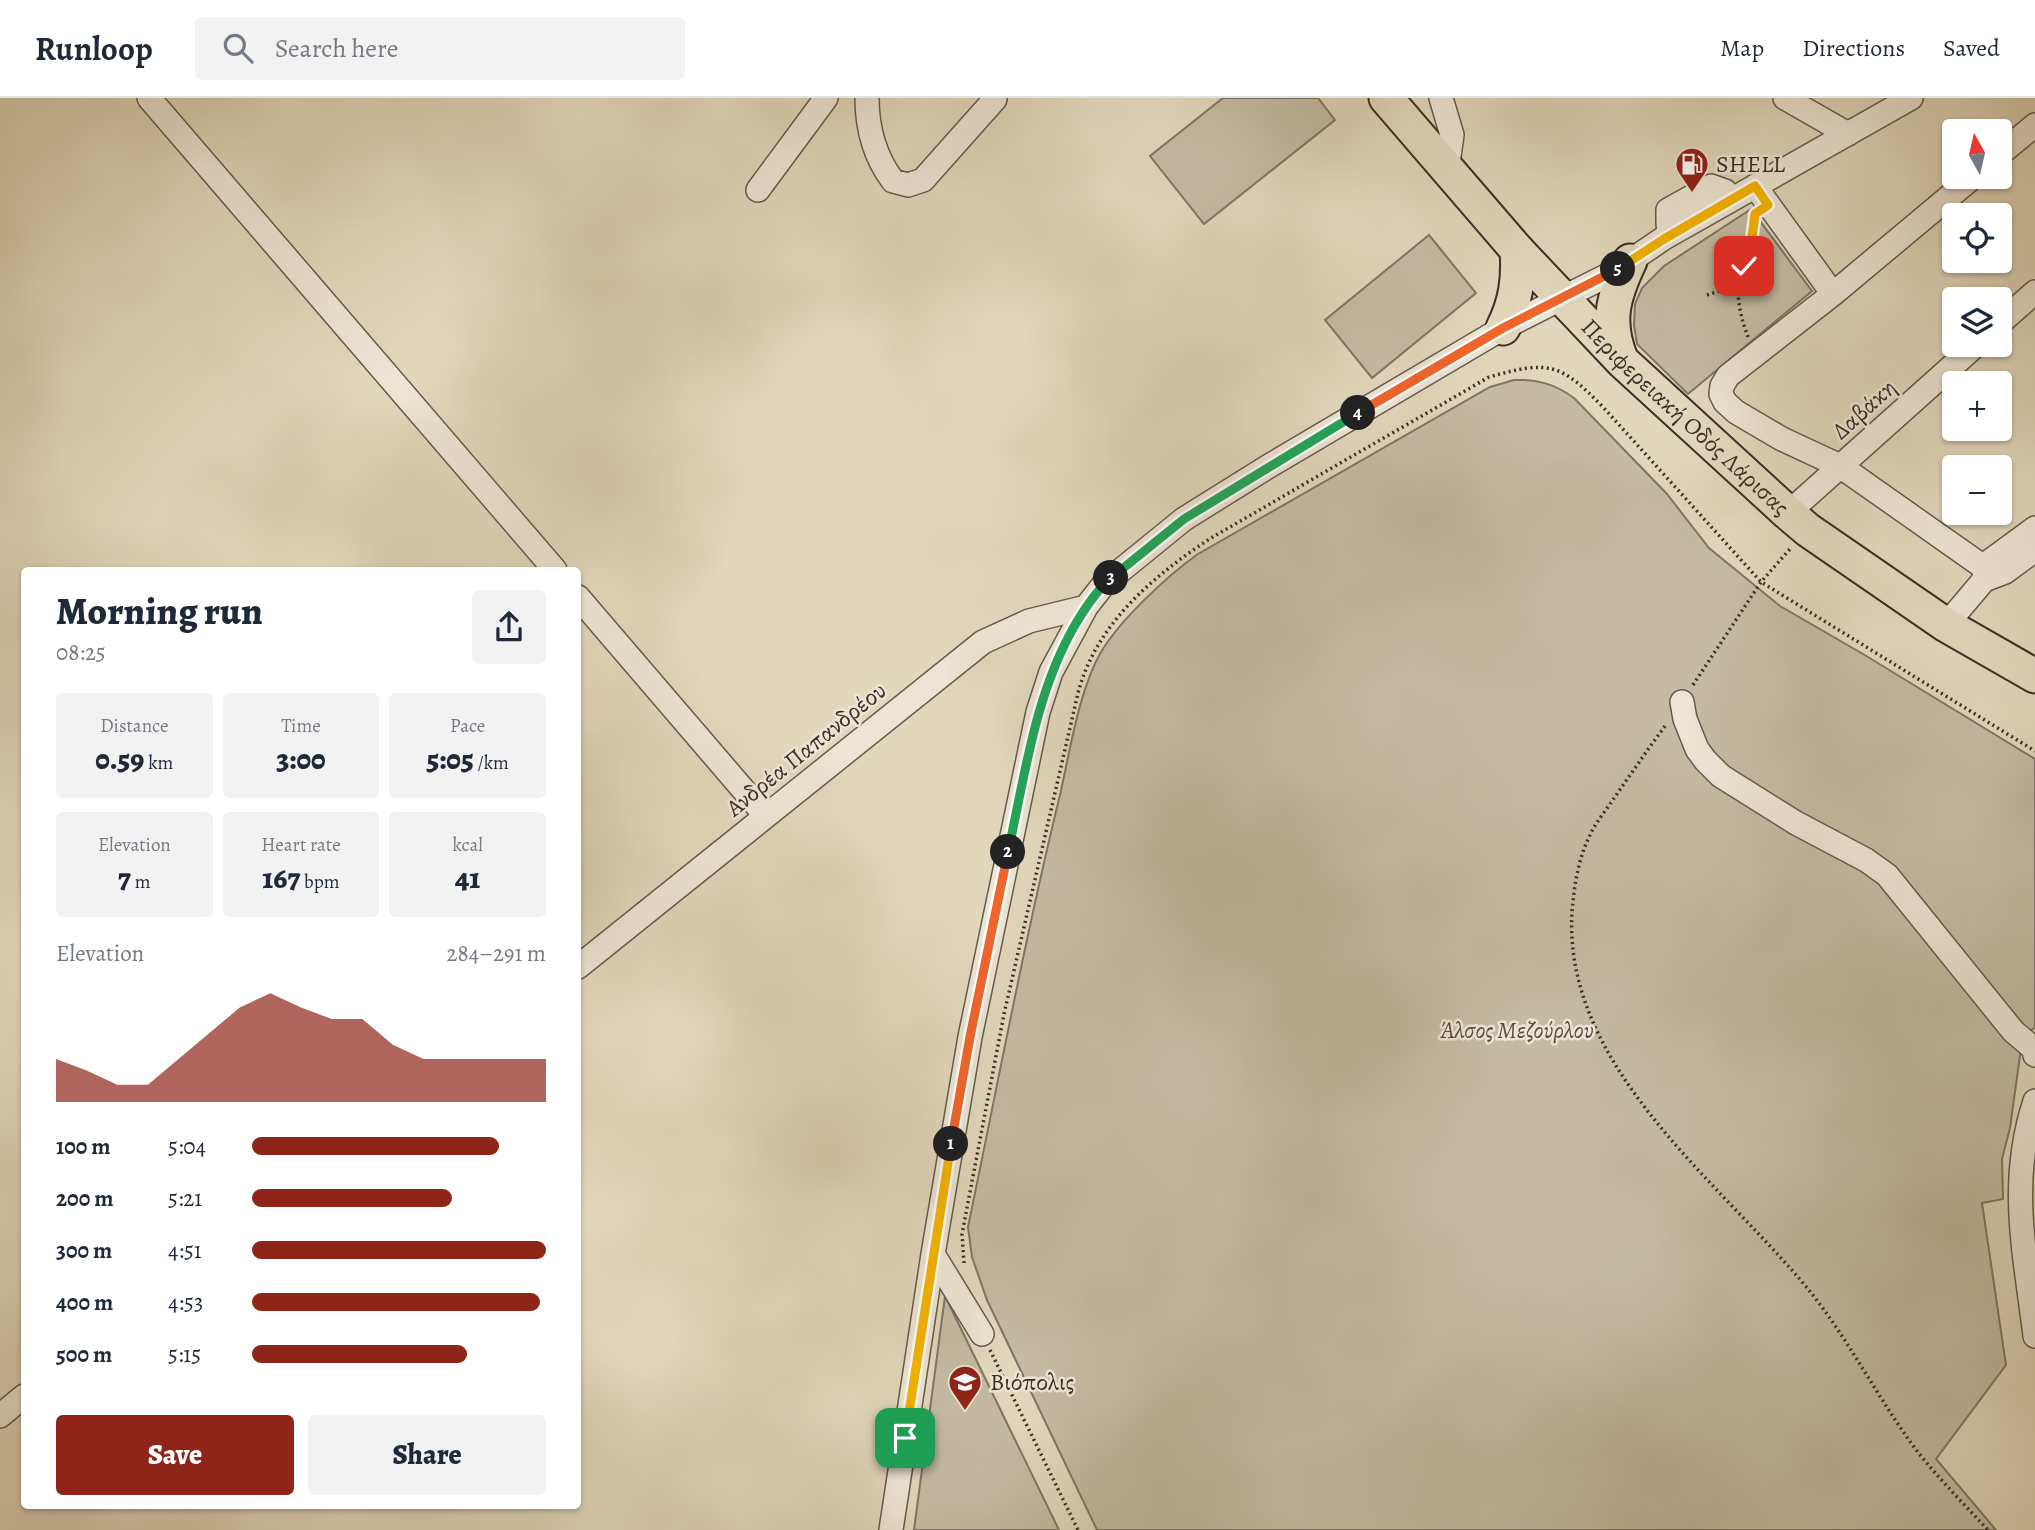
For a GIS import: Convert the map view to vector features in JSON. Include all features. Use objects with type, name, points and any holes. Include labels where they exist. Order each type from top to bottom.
[{"type":"highway","name":"Περιφερειακή Οδός Λάρισας","points":[[1386,98],[1517,250],[1622,361],[1788,513],[1808,530],[1946,625],[2035,676]]},
{"type":"highway","points":[[1503,328],[1516,293],[1517,250]]},
{"type":"highway","points":[[1622,361],[1613,339],[1612,313],[1618,287],[1630,261]]},
{"type":"street","points":[[149,98],[552,567]]},
{"type":"street","points":[[758,190],[826,98]]},
{"type":"street","points":[[867,98],[872,139],[882,167],[893,181],[908,185],[923,180],[995,99]]},
{"type":"street","points":[[1441,98],[1452,135],[1447,170]]},
{"type":"street","points":[[1785,98],[1848,134]]},
{"type":"street","points":[[891,1530],[933,1254],[970,1037],[1038,712],[1051,672],[1086,607],[1104,584],[1184,519],[1269,466],[1503,328],[1630,261],[1755,186],[1911,98]]},
{"type":"street","points":[[2012,144],[2035,125]]},
{"type":"street","points":[[1668,224],[1668,210],[1711,186],[1725,191]]},
{"type":"street","points":[[1755,186],[1833,294]]},
{"type":"street","points":[[1959,189],[1833,294],[1728,376],[1721,394],[1736,412],[1782,439],[1840,466],[1984,574],[2004,572],[2035,550]]},
{"type":"street","points":[[2012,312],[2035,292]]},
{"type":"street","name":"Δαβάκη","points":[[1788,513],[1963,357]]},
{"type":"street","points":[[1946,625],[1984,574],[1990,561],[2035,528]]},
{"type":"street","points":[[581,600],[765,815]]},
{"type":"street","name":"Ανδρέα Παπανδρέου","points":[[581,965],[983,642],[1029,621],[1086,607]]},
{"type":"street","points":[[1682,702],[1691,737],[1705,760],[1721,776],[1762,803],[1866,859],[1887,875],[2012,1031],[2035,1051]]},
{"type":"street","points":[[2035,1101],[2025,1136],[2019,1181],[2035,1336]]},
{"type":"street","points":[[933,1254],[982,1334]]},
{"type":"street","points":[[0,1416],[21,1398]]},
{"type":"path","points":[[1759,353],[1750,342],[1744,327],[1738,285],[1750,253],[1755,214],[1768,205]]},
{"type":"path","points":[[1750,253],[1773,265]]},
{"type":"path","points":[[1707,295],[1738,285]]},
{"type":"path","points":[[964,1267],[962,1234],[1004,1014],[1078,693],[1084,669],[1093,650],[1136,597],[1174,562],[1489,377],[1525,366],[1566,373],[1602,407],[1761,582],[2035,751]]},
{"type":"path","points":[[1590,834],[1576,877],[1572,946],[1583,998],[1605,1048],[1656,1122],[1800,1278],[1842,1335],[1915,1447],[1988,1530]]},
{"type":"path","points":[[982,1334],[1079,1530]]},
{"type":"green space","points":[[1223,98],[1318,98],[1335,120],[1204,224],[1150,156]]},
{"type":"green space","points":[[1751,209],[1812,291],[1688,394],[1637,344],[1635,304],[1642,288],[1664,266]]},
{"type":"green space","points":[[1429,235],[1476,293],[1372,378],[1325,320]]},
{"type":"green space","name":"Άλσος Μεζούρλου","points":[[1514,380],[1546,383],[1574,398],[1667,494],[1709,548],[1780,606],[2035,759],[2035,1028],[2023,1034],[2010,1128],[2002,1159],[2003,1199],[1982,1203],[2006,1365],[1936,1459],[1996,1530],[1097,1530],[987,1300],[972,1257],[968,1227],[1023,957],[1076,721],[1093,667],[1101,652],[1145,599],[1198,554],[1490,387]]},
{"type":"green space","name":"Βιόπολις","points":[[945,1296],[1059,1530],[914,1530]]},
{"type":"place","name":"SHELL","points":[[1692,194]]},
{"type":"place","name":"Βιόπολις","points":[[965,1412]]},
{"type":"route","points":[[905,1438],[970,1037],[1038,712],[1051,672],[1086,607],[1104,584],[1184,519],[1503,328],[1614,272],[1664,239],[1755,186],[1768,205],[1755,214],[1750,253],[1744,266]]}]
